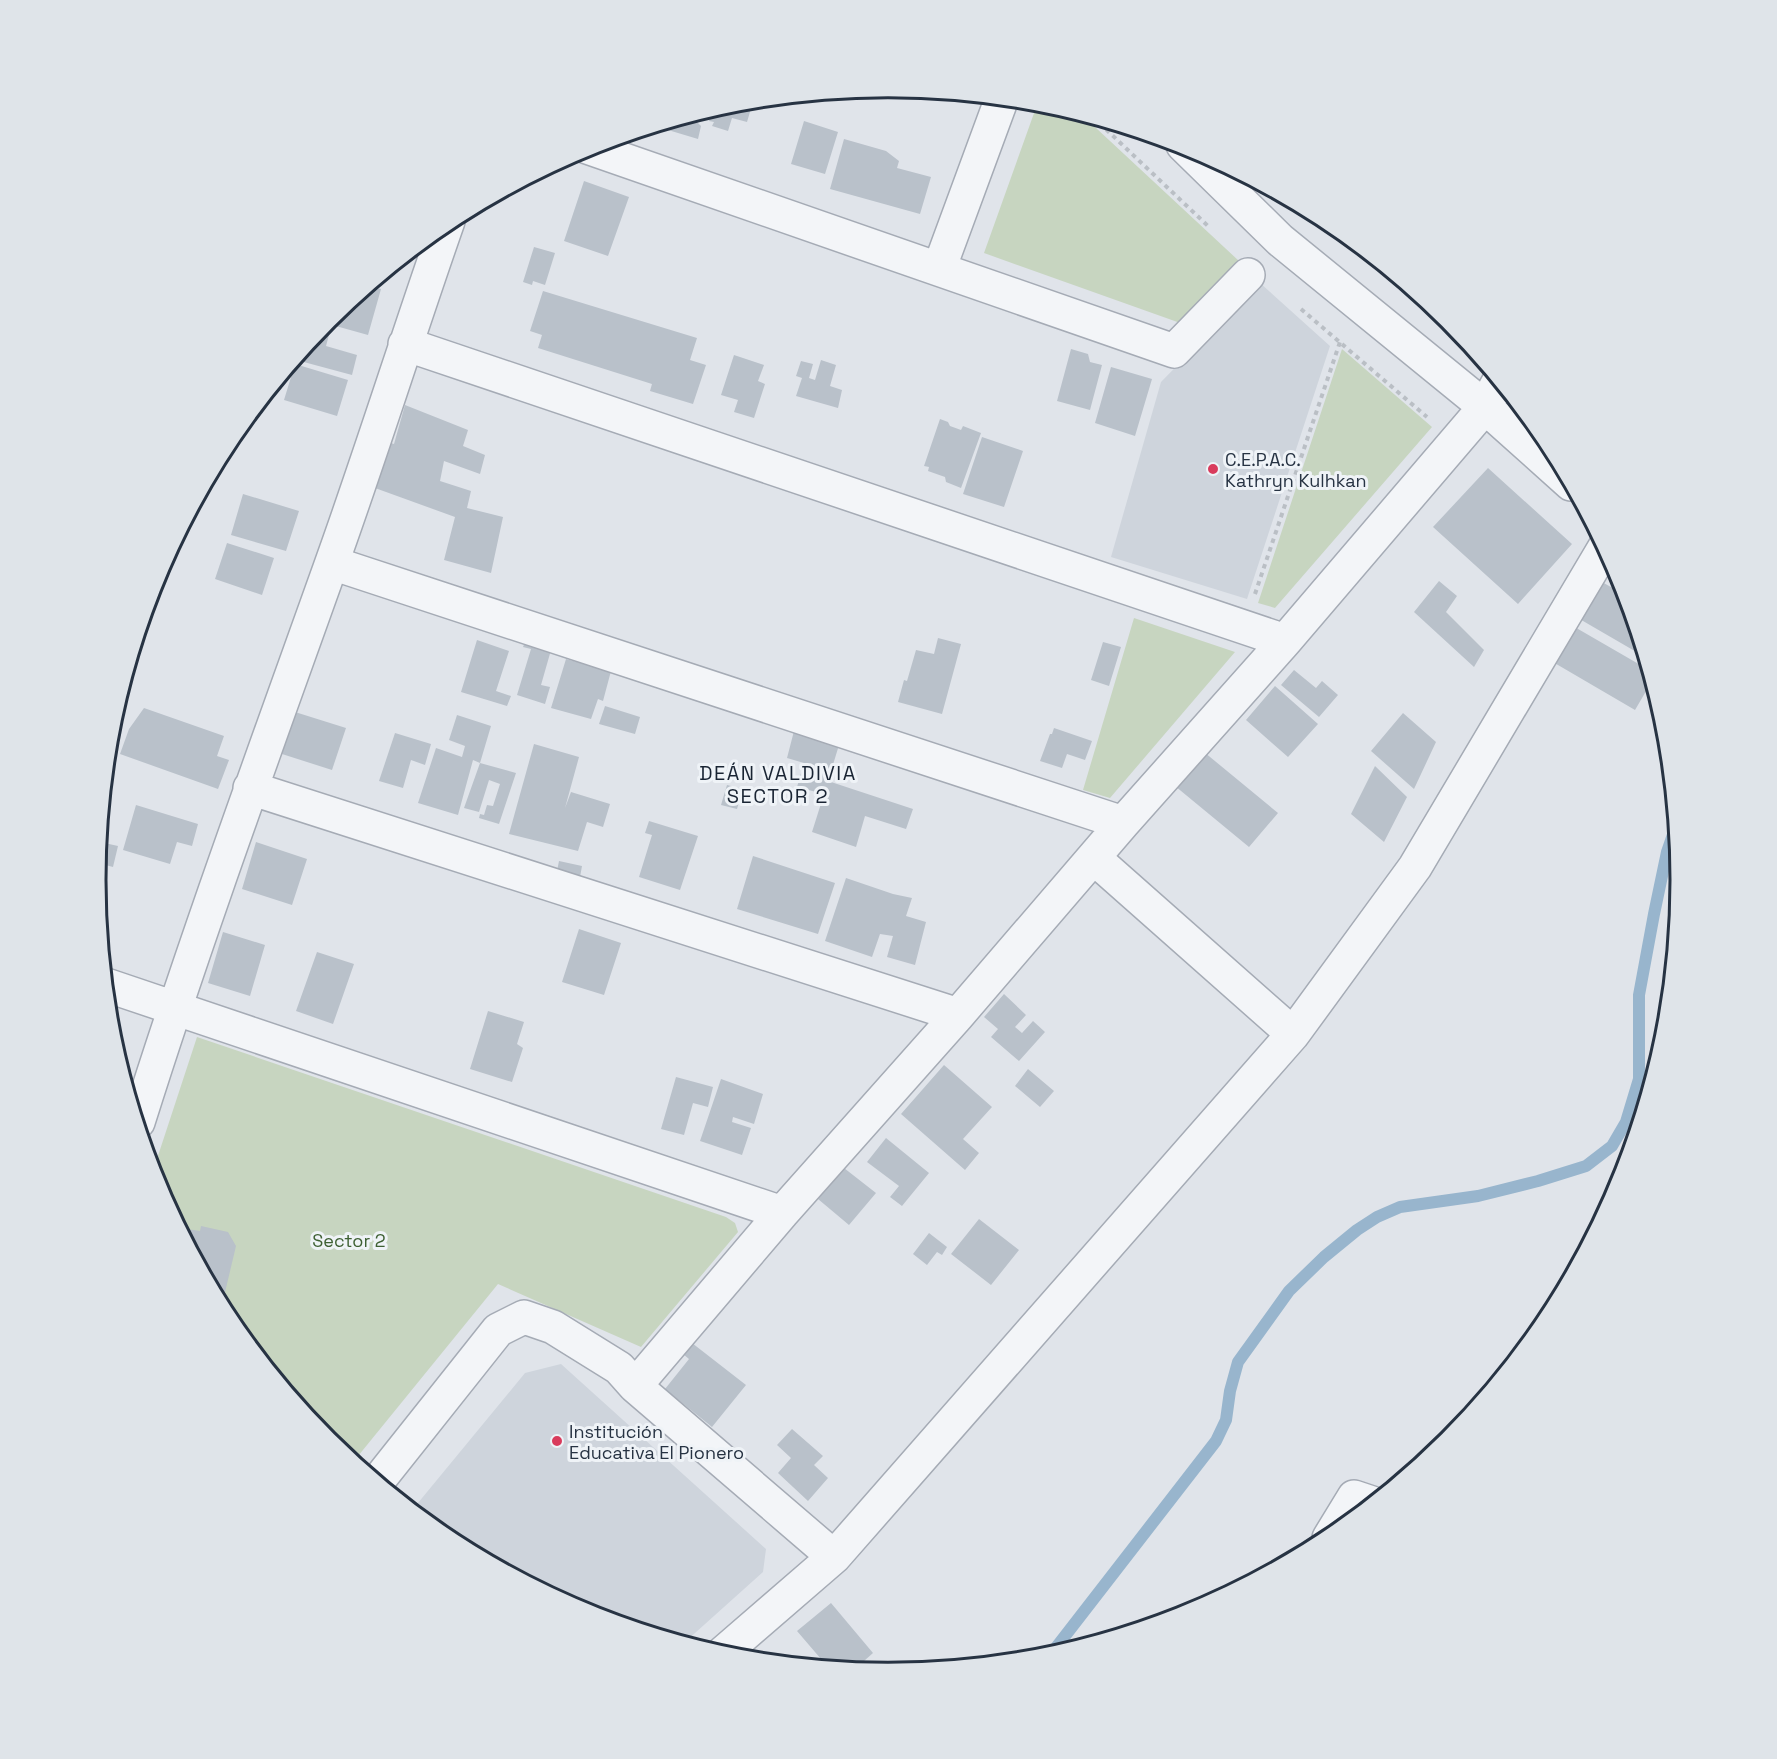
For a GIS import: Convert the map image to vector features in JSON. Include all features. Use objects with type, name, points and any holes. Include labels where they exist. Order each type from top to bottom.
[{"type":"street","points":[[939,268],[999,105]]},
{"type":"street","points":[[602,152],[1174,351],[1248,275]]},
{"type":"street","points":[[1200,163],[1280,240],[1492,394],[1544,453]]},
{"type":"street","points":[[142,1110],[250,788],[332,563],[442,238]]},
{"type":"street","points":[[405,344],[1285,641]]},
{"type":"street","points":[[635,1386],[782,1213],[1285,641],[1492,394]]},
{"type":"street","points":[[732,1645],[834,1557],[1293,1034],[1415,867],[1600,556]]},
{"type":"street","points":[[332,563],[1123,823]]},
{"type":"street","points":[[250,788],[958,1015]]},
{"type":"street","points":[[1094,858],[1293,1034]]},
{"type":"street","points":[[114,988],[782,1213]]},
{"type":"street","points":[[383,1475],[498,1330],[524,1317],[553,1327],[619,1368],[635,1386],[834,1557]]},
{"type":"street","points":[[1342,1516],[1354,1497],[1364,1500]]},
{"type":"path","points":[[1104,128],[1212,229]]},
{"type":"path","points":[[1297,305],[1429,419]]},
{"type":"path","points":[[1254,596],[1340,342]]},
{"type":"shaded area","name":"C.E.P.A.C. Kathryn Kulhkan","points":[[1259,282],[1330,346],[1247,599],[1111,557],[1161,382]]},
{"type":"shaded area","name":"Institución Educativa El Pionero","points":[[561,1364],[766,1549],[763,1572],[691,1636],[637,1620],[543,1581],[497,1557],[417,1504],[525,1373]]},
{"type":"green space","points":[[1034,112],[1092,124],[1239,261],[1183,324],[984,253]]},
{"type":"green space","points":[[1342,349],[1432,427],[1275,608],[1258,603]]},
{"type":"green space","points":[[1134,618],[1235,652],[1110,798],[1083,790]]},
{"type":"green space","name":"Sector 2","points":[[197,1037],[726,1217],[735,1223],[738,1232],[641,1347],[498,1284],[360,1454],[301,1395],[268,1356],[238,1314],[187,1225],[158,1157]]},
{"type":"building","points":[[750,110],[747,122],[732,118],[728,131],[712,126],[714,122],[709,121],[710,119]]},
{"type":"building","points":[[804,121],[838,132],[825,174],[791,164]]},
{"type":"building","points":[[697,122],[701,126],[698,139],[667,130]]},
{"type":"building","points":[[844,139],[886,151],[899,161],[897,168],[931,177],[920,214],[830,189]]},
{"type":"building","points":[[584,181],[629,197],[608,256],[564,241]]},
{"type":"building","points":[[534,247],[555,253],[545,285],[533,281],[532,285],[523,282]]},
{"type":"building","points":[[378,288],[381,289],[368,335],[337,326]]},
{"type":"building","points":[[543,291],[697,338],[690,360],[706,365],[693,404],[650,391],[652,384],[538,348],[542,335],[530,331]]},
{"type":"building","points":[[329,334],[326,346],[357,355],[352,375],[303,362]]},
{"type":"building","points":[[1071,349],[1088,354],[1090,362],[1102,365],[1090,410],[1057,401]]},
{"type":"building","points":[[734,355],[764,365],[758,381],[765,384],[754,418],[734,412],[738,400],[721,395]]},
{"type":"building","points":[[821,360],[836,365],[830,386],[842,390],[838,408],[796,396],[802,378],[796,376],[801,361],[813,364],[809,378],[815,380]]},
{"type":"building","points":[[300,365],[348,380],[337,416],[284,400],[292,375]]},
{"type":"building","points":[[1111,367],[1152,379],[1135,436],[1095,423]]},
{"type":"building","points":[[1509,403],[1522,421],[1504,411]]},
{"type":"building","points":[[405,405],[468,430],[463,446],[485,455],[480,474],[444,461],[440,481],[471,491],[467,508],[503,517],[491,573],[444,560],[455,517],[375,488],[388,442],[394,444]]},
{"type":"building","points":[[940,419],[961,430],[963,426],[981,433],[961,488],[946,482],[945,477],[928,471],[929,467],[924,466]]},
{"type":"building","points":[[982,437],[1023,451],[1004,507],[963,494]]},
{"type":"building","points":[[1488,468],[1572,544],[1518,604],[1433,527]]},
{"type":"building","points":[[243,494],[299,511],[286,551],[231,535]]},
{"type":"building","points":[[227,543],[274,558],[262,595],[215,579]]},
{"type":"building","points":[[1593,577],[1614,589],[1636,652],[1571,614]]},
{"type":"building","points":[[1439,581],[1457,596],[1446,612],[1484,650],[1474,667],[1414,612]]},
{"type":"building","points":[[1566,622],[1640,665],[1647,690],[1635,710],[1546,658]]},
{"type":"building","points":[[938,638],[961,644],[942,714],[898,702],[916,650],[934,654]]},
{"type":"building","points":[[477,640],[509,651],[496,691],[511,696],[507,706],[461,692]]},
{"type":"building","points":[[525,642],[551,650],[541,685],[550,687],[545,704],[517,695],[531,649],[523,647]]},
{"type":"building","points":[[1103,642],[1121,647],[1109,686],[1091,680]]},
{"type":"building","points":[[566,659],[611,671],[603,701],[598,699],[591,719],[551,708]]},
{"type":"building","points":[[1294,670],[1316,688],[1322,681],[1338,695],[1319,717],[1281,685]]},
{"type":"building","points":[[1275,686],[1318,724],[1288,757],[1246,720]]},
{"type":"building","points":[[605,706],[640,717],[635,734],[599,724]]},
{"type":"building","points":[[144,708],[224,736],[217,756],[229,760],[218,789],[120,754],[129,729]]},
{"type":"building","points":[[295,712],[346,728],[332,770],[282,754]]},
{"type":"building","points":[[1403,713],[1436,742],[1414,789],[1371,751]]},
{"type":"building","points":[[457,715],[491,726],[480,763],[473,760],[458,815],[418,803],[436,748],[462,757],[465,746],[449,740]]},
{"type":"building","points":[[1054,728],[1092,741],[1085,760],[1067,754],[1062,768],[1040,761]]},
{"type":"building","points":[[794,731],[839,745],[828,781],[913,809],[906,829],[865,816],[856,847],[812,832],[824,794],[797,787],[804,763],[787,758]]},
{"type":"building","points":[[395,733],[431,744],[425,765],[411,760],[403,788],[379,781]]},
{"type":"building","points":[[534,744],[579,757],[565,808],[571,792],[610,804],[603,827],[587,822],[578,851],[509,834]]},
{"type":"building","points":[[1204,752],[1278,813],[1249,847],[1175,786]]},
{"type":"building","points":[[480,763],[516,773],[499,824],[479,818],[480,814],[484,815],[487,805],[493,806],[500,784],[489,780],[479,812],[464,808]]},
{"type":"building","points":[[1375,766],[1407,797],[1384,842],[1351,814]]},
{"type":"building","points":[[727,785],[743,789],[737,809],[721,805]]},
{"type":"building","points":[[136,805],[198,824],[192,846],[177,842],[170,864],[123,850]]},
{"type":"building","points":[[649,821],[698,836],[680,890],[639,877],[652,835],[645,833]]},
{"type":"building","points":[[256,842],[307,859],[292,905],[242,889]]},
{"type":"building","points":[[107,844],[118,846],[113,867],[107,865]]},
{"type":"building","points":[[753,856],[835,883],[818,934],[737,909]]},
{"type":"building","points":[[559,861],[582,866],[580,877],[557,871]]},
{"type":"building","points":[[846,878],[912,898],[906,916],[926,922],[915,965],[887,957],[893,936],[880,934],[872,957],[825,941]]},
{"type":"building","points":[[579,929],[621,943],[604,995],[562,982]]},
{"type":"building","points":[[223,932],[265,945],[250,996],[208,983]]},
{"type":"building","points":[[317,952],[354,964],[333,1024],[296,1011]]},
{"type":"building","points":[[1004,994],[1026,1015],[1015,1027],[1022,1033],[1033,1021],[1045,1032],[1019,1061],[991,1037],[998,1029],[984,1017]]},
{"type":"building","points":[[488,1011],[524,1022],[517,1044],[523,1048],[512,1082],[470,1069]]},
{"type":"building","points":[[944,1065],[992,1107],[963,1139],[979,1153],[965,1170],[901,1114]]},
{"type":"building","points":[[1028,1069],[1054,1091],[1040,1107],[1015,1086]]},
{"type":"building","points":[[676,1077],[713,1087],[708,1107],[693,1103],[684,1135],[661,1129]]},
{"type":"building","points":[[721,1079],[763,1094],[754,1124],[733,1117],[732,1122],[751,1128],[742,1155],[700,1141]]},
{"type":"building","points":[[886,1138],[929,1173],[902,1206],[890,1197],[899,1186],[867,1162]]},
{"type":"building","points":[[844,1168],[876,1193],[849,1225],[818,1199]]},
{"type":"building","points":[[979,1219],[1019,1250],[991,1285],[951,1254]]},
{"type":"building","points":[[201,1226],[228,1232],[236,1246],[225,1293],[189,1229],[200,1231]]},
{"type":"building","points":[[929,1233],[947,1247],[942,1255],[937,1252],[927,1265],[913,1254]]},
{"type":"building","points":[[692,1343],[746,1385],[712,1427],[665,1389],[689,1359],[683,1354]]},
{"type":"building","points":[[792,1429],[823,1456],[814,1465],[828,1478],[808,1501],[778,1473],[791,1458],[777,1445]]},
{"type":"building","points":[[831,1603],[873,1653],[864,1661],[820,1658],[797,1631]]},
{"type":"waterway","points":[[1061,1642],[1216,1441],[1226,1420],[1230,1391],[1238,1362],[1289,1291],[1324,1257],[1357,1230],[1377,1217],[1400,1207],[1478,1196],[1538,1181],[1586,1166],[1612,1146],[1626,1122],[1639,1079],[1639,995],[1669,845]]},
{"type":"place","name":"C.E.P.A.C. Kathryn Kulhkan","points":[[1213,469]]},
{"type":"place","name":"Institución Educativa El Pionero","points":[[557,1441]]},
{"type":"district","name":"DEÁN VALDIVIA SECTOR 2","points":[[778,784]]}]
